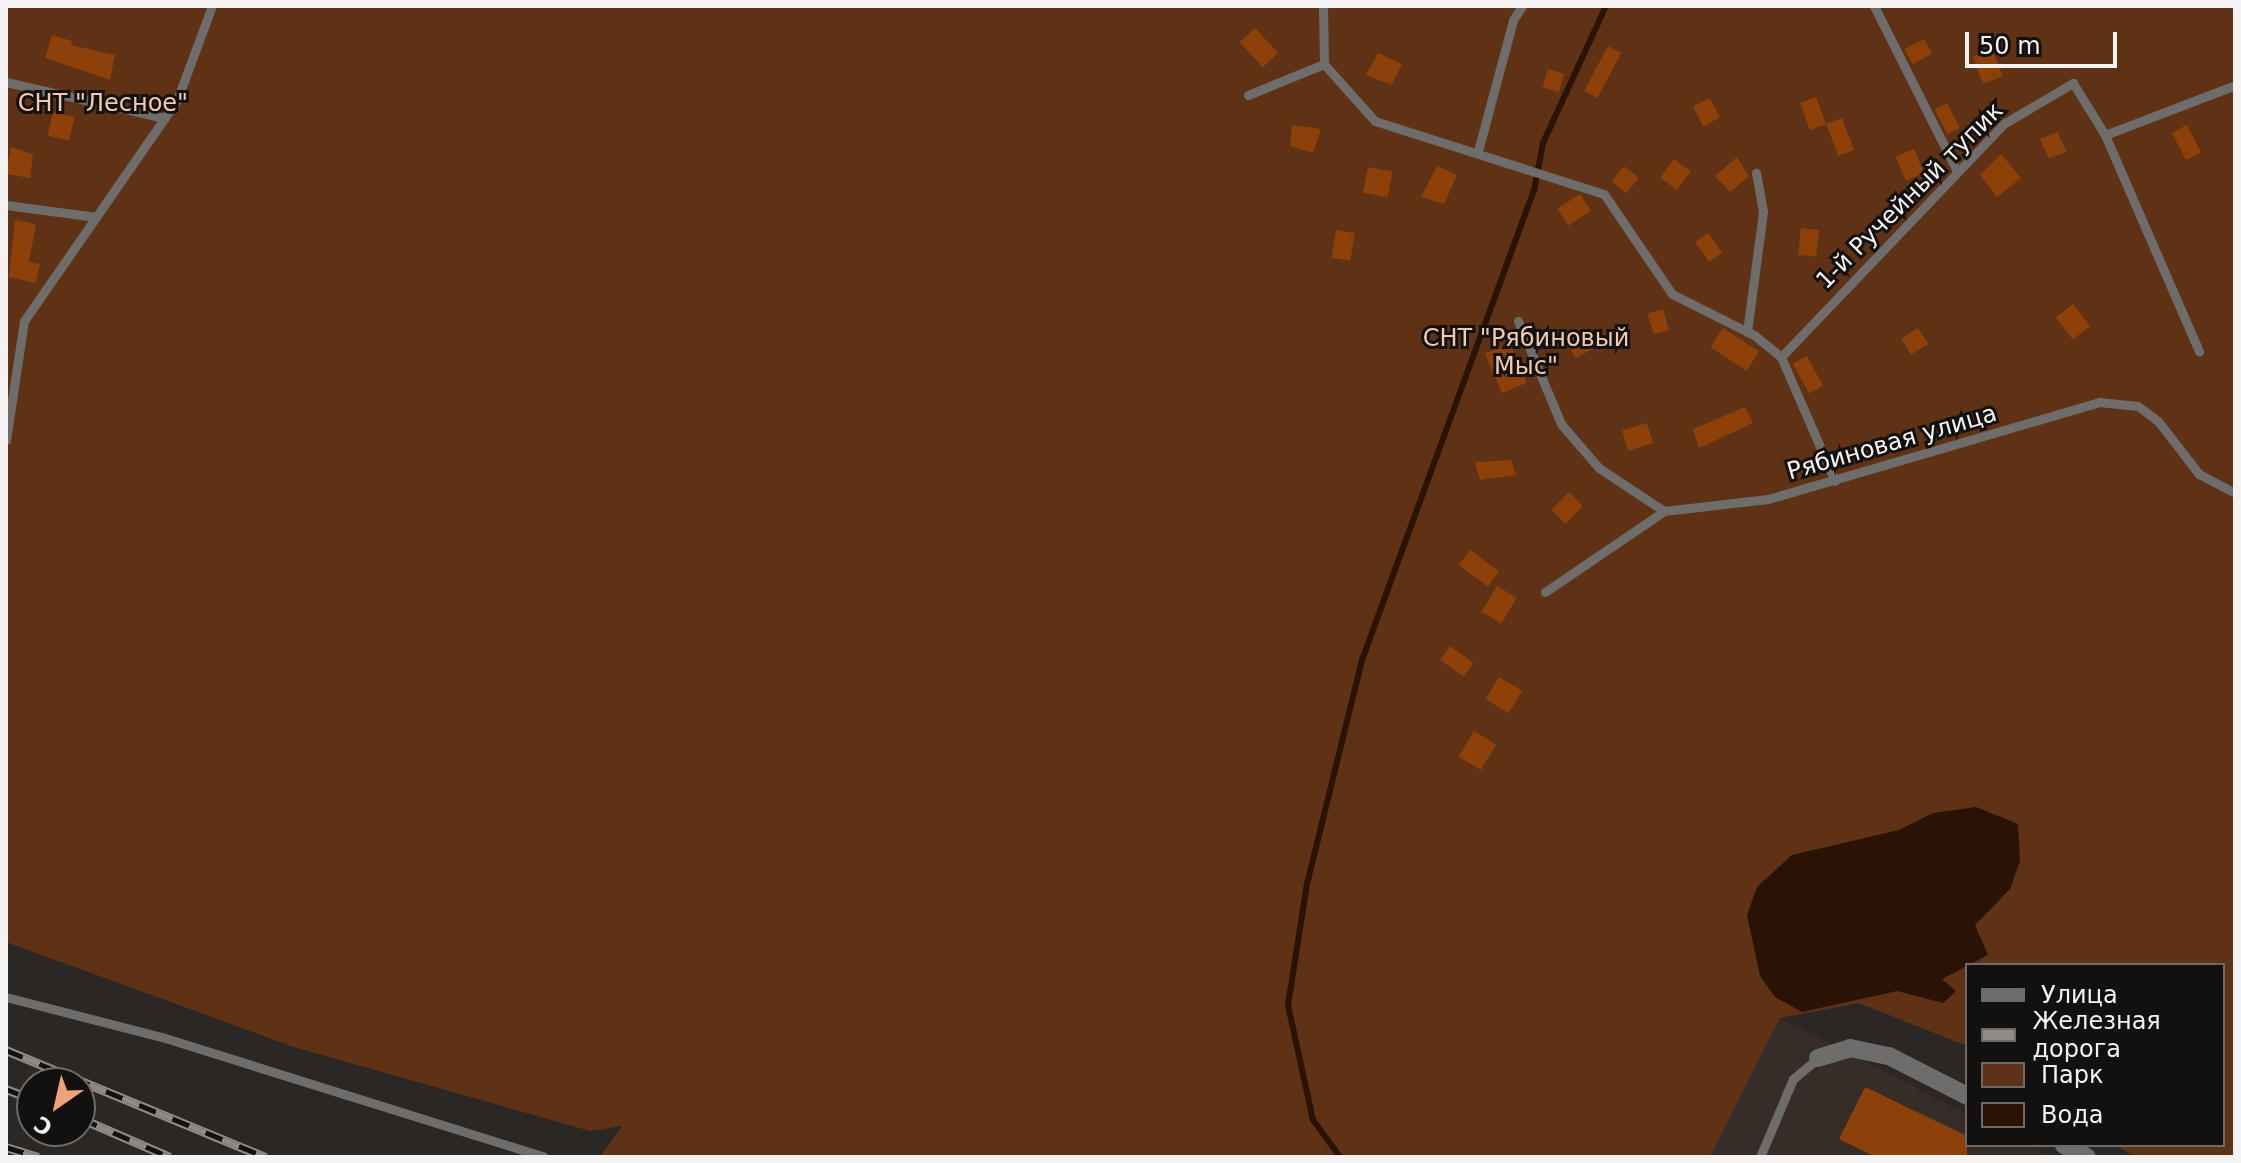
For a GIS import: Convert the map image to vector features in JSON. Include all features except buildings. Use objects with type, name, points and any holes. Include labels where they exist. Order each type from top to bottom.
[{"type":"street","points":[[1818,1058],[1850,1048],[1889,1056],[1965,1095]]},
{"type":"street","points":[[2068,1147],[2087,1157]]},
{"type":"lane","points":[[6,440],[24,321],[165,118],[188,76],[212,6]]},
{"type":"lane","points":[[1323,6],[1324,64],[1375,121],[1478,151],[1604,194],[1672,294],[1747,332],[1781,357],[1835,481]]},
{"type":"lane","points":[[1478,151],[1513,20],[1522,6]]},
{"type":"lane","points":[[1874,6],[1957,171]]},
{"type":"lane","points":[[1248,95],[1324,64]]},
{"type":"lane","points":[[6,82],[165,118]]},
{"type":"lane","name":"1-й Ручейный тупик","points":[[1781,357],[2005,123],[2073,83],[2105,135]]},
{"type":"lane","points":[[2199,351],[2105,135],[2235,85]]},
{"type":"lane","points":[[1747,332],[1763,212],[1756,173]]},
{"type":"lane","points":[[6,205],[96,217]]},
{"type":"lane","points":[[1518,321],[1561,424],[1599,468],[1664,511]]},
{"type":"lane","name":"Рябиновая улица","points":[[1545,592],[1664,511],[1768,499],[2099,402],[2138,406],[2158,421],[2199,474],[2235,493]]},
{"type":"lane","points":[[6,997],[191,1046],[544,1157]]},
{"type":"lane","points":[[1760,1157],[1793,1079],[1818,1058]]},
{"type":"shaded area","points":[[1780,1018],[1965,1113],[1965,1147],[2031,1147],[2051,1157],[1710,1157]]},
{"type":"green space","points":[[6,6],[2235,6],[2235,1157],[2137,1157],[2119,1147],[2225,1147],[2225,963],[1965,963],[1965,1045],[1859,1003],[1780,1018],[1710,1157],[600,1157],[622,1126],[590,1131],[294,1047],[6,942]]},
{"type":"water","points":[[1976,807],[2018,824],[2020,861],[2010,889],[1975,925],[1988,955],[1973,963],[1965,963],[1965,967],[1942,979],[1956,991],[1943,1003],[1897,991],[1802,1012],[1775,997],[1760,976],[1747,915],[1757,887],[1792,855],[1899,830],[1933,813]]},
{"type":"waterway","points":[[1340,1157],[1313,1120],[1288,1005],[1307,884],[1362,660],[1534,191],[1543,143],[1606,6]]},
{"type":"railway","points":[[6,1050],[266,1157]]},
{"type":"railway","points":[[6,1089],[16,1093]]},
{"type":"railway","points":[[96,1125],[170,1157]]},
{"type":"railway","points":[[6,1147],[38,1157]]},
{"type":"park label","name":"СНТ \"Лесное\"","points":[[103,104]]},
{"type":"park label","name":"СНТ \"Рябиновый Мыс\"","points":[[1526,353]]}]
